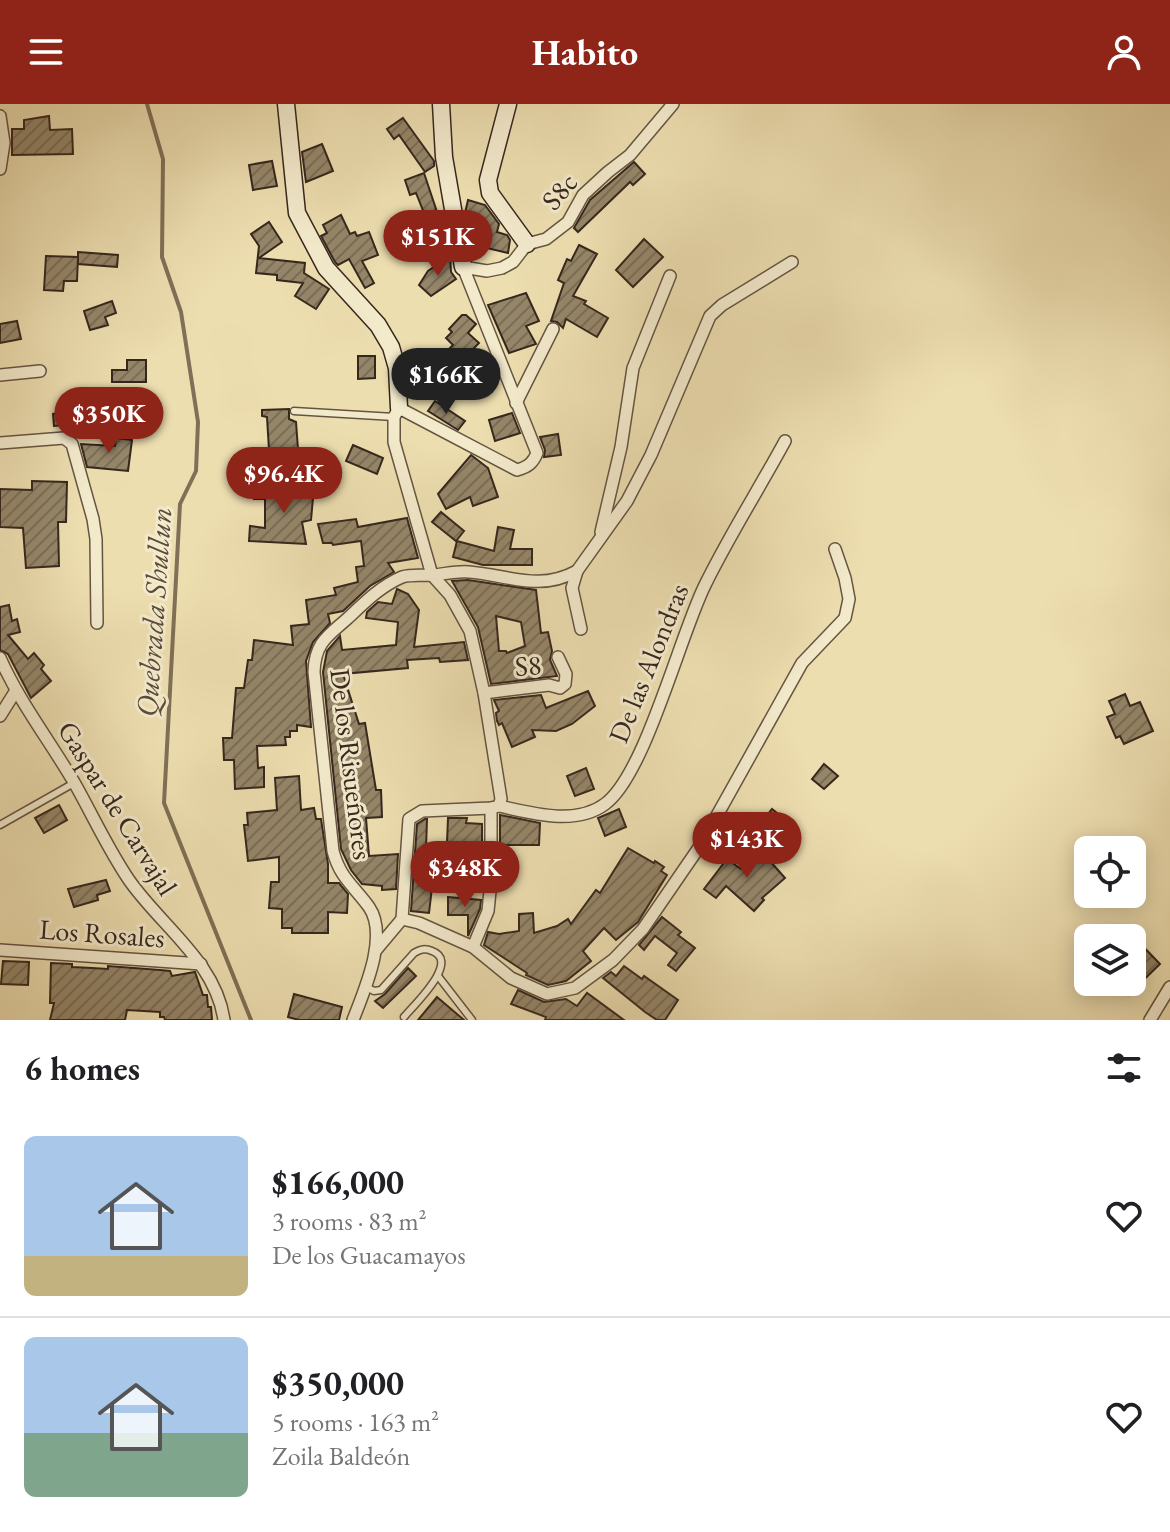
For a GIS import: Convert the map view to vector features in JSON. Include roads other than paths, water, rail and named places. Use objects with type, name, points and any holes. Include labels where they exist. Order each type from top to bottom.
[{"type":"street","points":[[286,104],[297,213],[326,268],[378,325],[391,347],[397,368],[394,442],[432,575],[450,595],[470,631],[484,693],[501,799],[495,807],[488,911],[473,947]]},
{"type":"street","points":[[397,412],[517,470],[527,467],[537,453],[463,267],[444,157],[441,104]]},
{"type":"street","points":[[508,104],[488,180],[490,193],[527,244]]},
{"type":"street","name":"S8c","points":[[463,267],[487,271],[502,268],[513,262],[527,244],[546,239],[568,222],[583,195],[630,155],[673,104]]},
{"type":"street","points":[[0,116],[4,143],[0,169]]},
{"type":"street","points":[[581,629],[572,588],[577,571],[627,501],[651,455],[710,316],[722,305],[792,262]]},
{"type":"street","points":[[599,541],[621,447],[633,368],[670,276]]},
{"type":"street","points":[[516,403],[553,329]]},
{"type":"street","points":[[0,375],[40,371]]},
{"type":"street","points":[[0,443],[64,438],[72,444],[95,529],[97,623]]},
{"type":"street","name":"De las Alondras","points":[[402,919],[409,819],[422,811],[495,807],[537,815],[577,815],[592,811],[614,795],[645,742],[686,628],[706,583],[785,441]]},
{"type":"street","points":[[376,950],[402,919],[419,923],[473,947],[511,978],[547,994],[567,992],[613,960],[643,929],[700,846],[802,663],[845,618],[849,599],[835,549]]},
{"type":"street","name":"De los Risueñores","points":[[353,1020],[376,950],[373,914],[344,879],[333,851],[314,656],[318,646],[386,585],[406,576],[452,571],[474,572],[499,579],[546,581],[577,571]]},
{"type":"street","name":"S8","points":[[484,693],[549,685],[560,688],[565,684],[566,674],[558,657]]},
{"type":"street","name":"Gaspar de Carvajal","points":[[0,658],[15,692],[74,783],[111,853],[132,884],[201,964],[213,984],[224,1020]]},
{"type":"street","points":[[0,716],[15,692]]},
{"type":"street","name":"Los Rosales","points":[[0,950],[201,964]]},
{"type":"street","points":[[1150,1020],[1170,987]]},
{"type":"lane","points":[[294,411],[397,412]]},
{"type":"lane","points":[[0,825],[74,783]]},
{"type":"lane","points":[[366,987],[381,990],[420,950],[429,949],[439,954],[443,961],[438,976],[404,1017]]},
{"type":"lane","points":[[438,976],[472,1020]]},
{"type":"waterway","name":"Quebrada Shullun","points":[[147,104],[163,159],[162,257],[181,312],[198,422],[196,471],[180,504],[164,803],[251,1020]]}]
